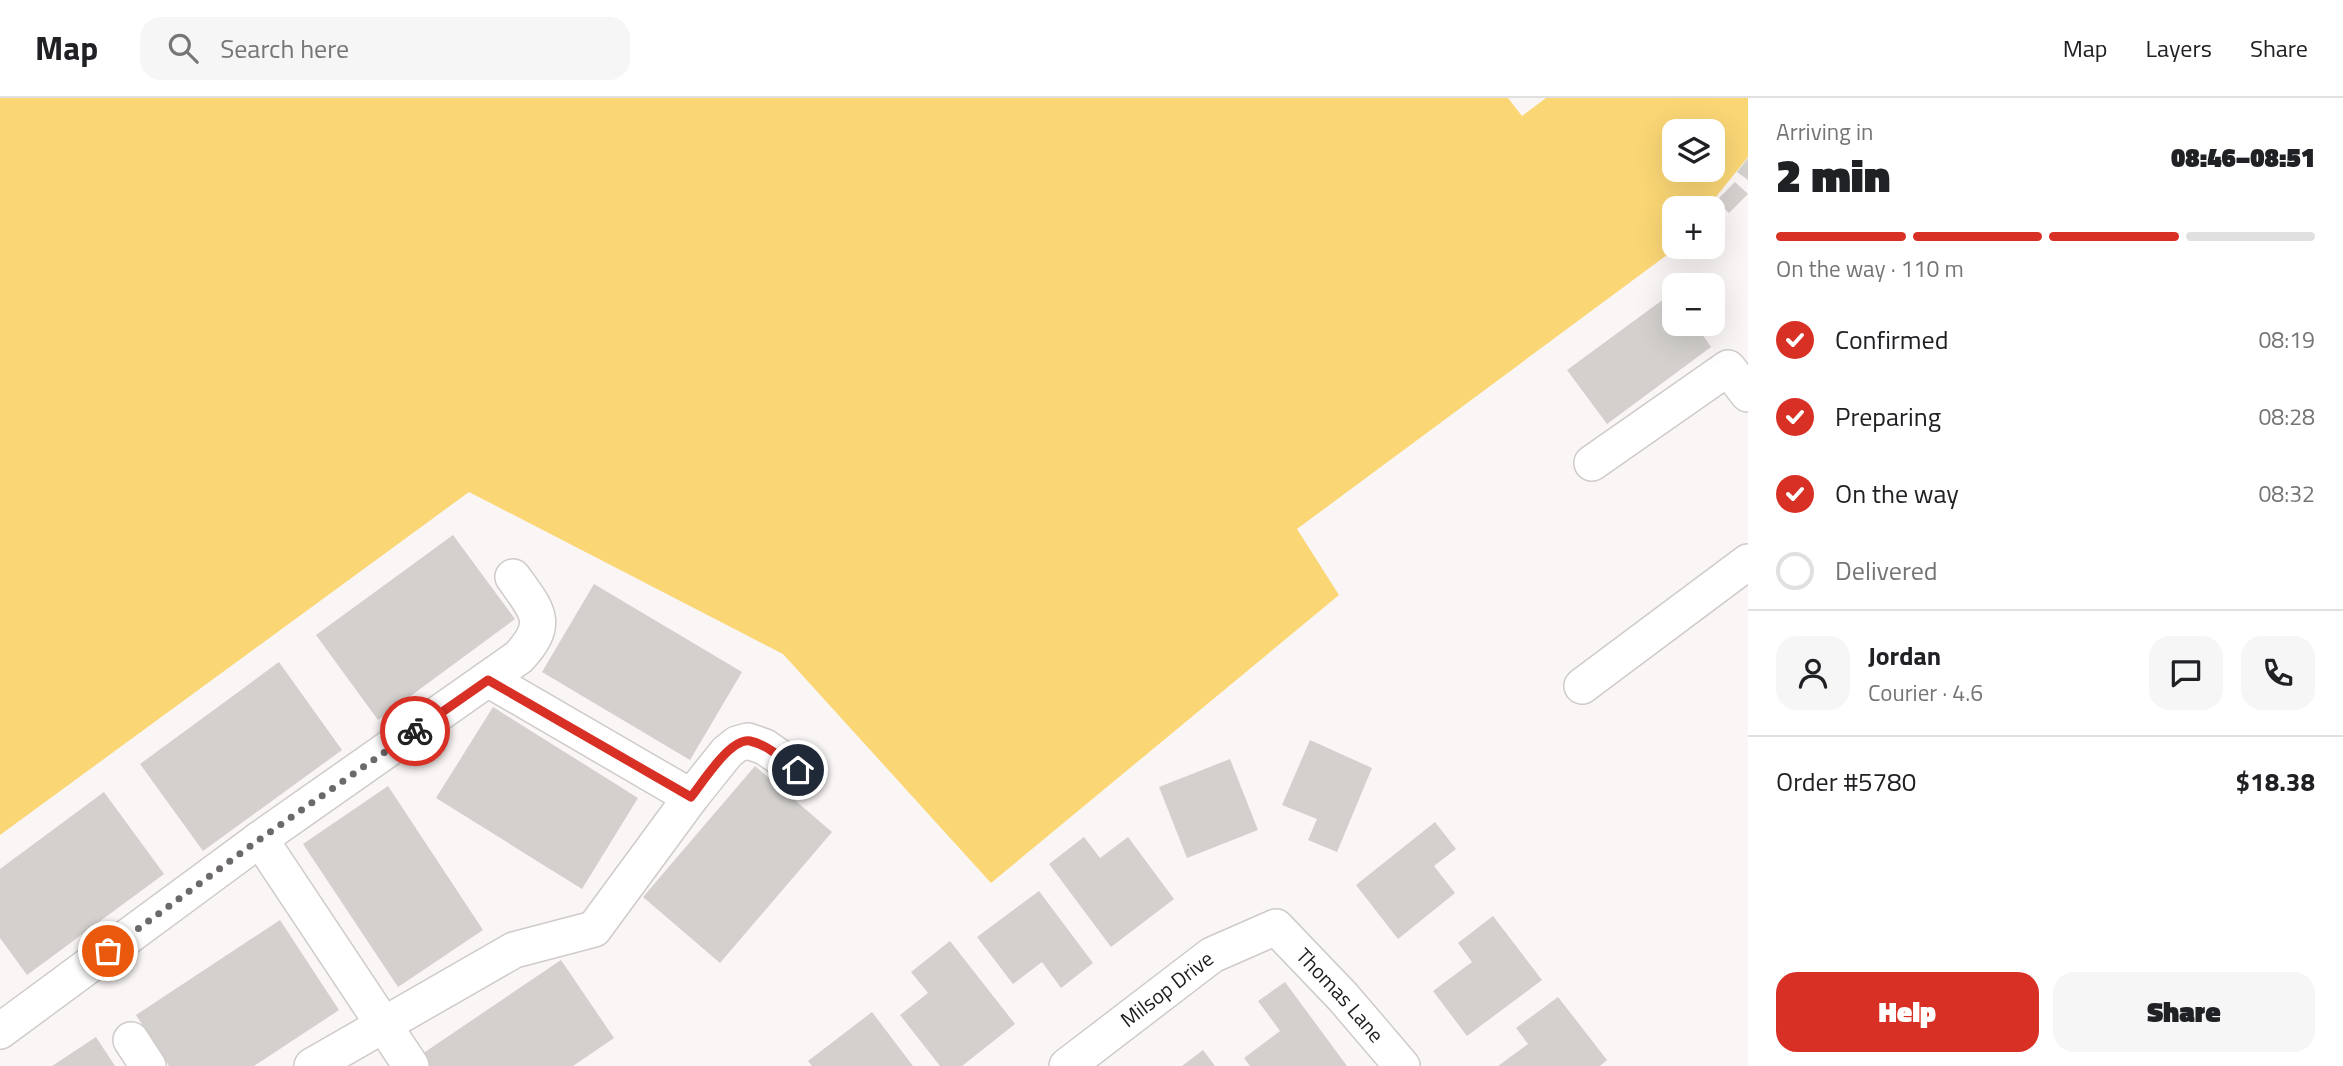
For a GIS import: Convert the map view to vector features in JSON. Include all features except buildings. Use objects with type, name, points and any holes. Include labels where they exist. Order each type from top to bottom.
[{"type":"street","points":[[1592,463],[1728,368],[1748,394]]},
{"type":"street","points":[[1583,686],[1748,562]]},
{"type":"street","points":[[0,1031],[260,839],[519,657],[532,642],[538,627],[538,617],[513,578]]},
{"type":"street","points":[[488,680],[691,797]]},
{"type":"street","points":[[312,1066],[514,950],[594,929],[691,797],[727,752],[737,744],[748,741],[765,747],[798,770]]},
{"type":"street","points":[[260,839],[411,1066]]},
{"type":"street","name":"Milsop Drive","points":[[1067,1066],[1212,955],[1276,927]]},
{"type":"street","name":"Thomas Lane","points":[[1276,927],[1343,997],[1402,1066]]},
{"type":"shaded area","points":[[0,98],[1508,98],[1522,116],[1546,98],[1748,98],[1748,157],[1717,196],[1662,196],[1662,259],[1297,529],[1339,595],[991,883],[783,654],[469,492],[0,835]]},
{"type":"way so far","points":[[108,951],[260,839],[415,731]]},
{"type":"route","points":[[415,731],[488,680],[691,797],[727,752],[737,744],[748,741],[765,747],[798,770]]}]
